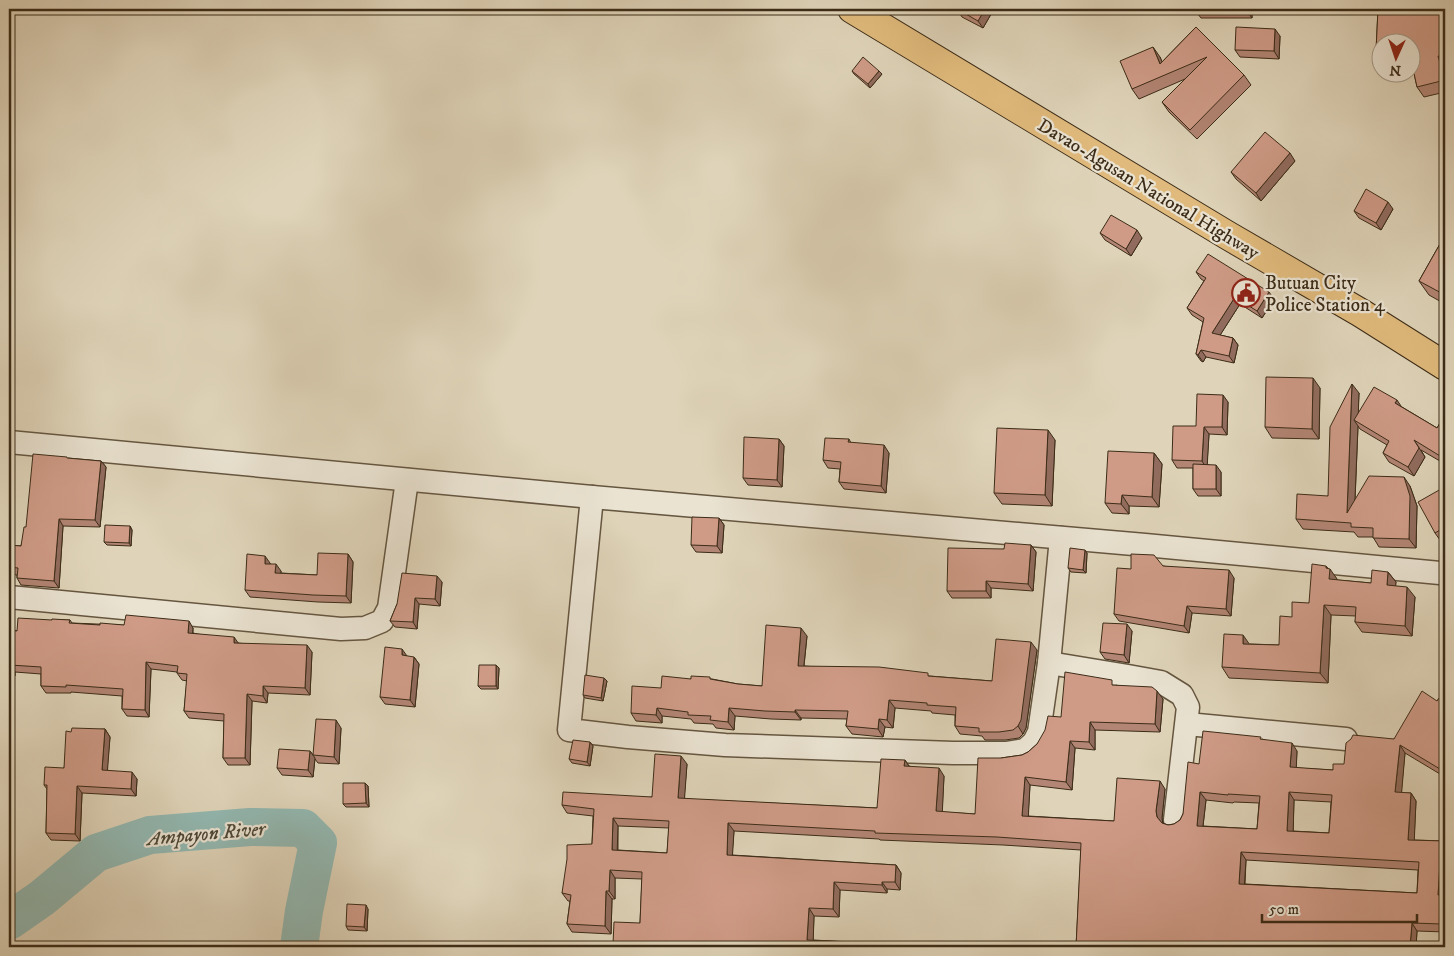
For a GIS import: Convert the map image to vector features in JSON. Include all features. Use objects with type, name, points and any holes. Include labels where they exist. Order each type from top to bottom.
[{"type":"highway","name":"Davao-Agusan National Highway","points":[[852,9],[1227,236],[1361,313],[1445,366]]},
{"type":"street","points":[[9,442],[592,497],[1445,572]]},
{"type":"street","points":[[9,597],[341,629],[365,628],[382,621],[389,608],[407,480]]},
{"type":"street","points":[[592,497],[568,730],[628,737],[725,744],[943,753],[1006,753],[1024,750],[1034,742],[1039,732],[1049,664],[1061,538]]},
{"type":"street","points":[[1049,664],[1161,682],[1182,695],[1188,707],[1175,820]]},
{"type":"street","points":[[1187,724],[1346,739]]},
{"type":"building","points":[[957,9],[985,9],[978,21]]},
{"type":"building","points":[[1378,9],[1445,13],[1445,56],[1438,56],[1445,80],[1417,87],[1416,82],[1422,82],[1422,32],[1377,32]]},
{"type":"building","points":[[1196,27],[1244,75],[1190,130],[1162,102],[1207,57],[1132,89],[1120,61],[1153,47],[1160,64]]},
{"type":"building","points":[[1236,27],[1275,29],[1274,51],[1235,50]]},
{"type":"building","points":[[863,57],[879,71],[868,84],[852,71]]},
{"type":"building","points":[[1265,132],[1290,153],[1256,193],[1231,172]]},
{"type":"building","points":[[1366,189],[1388,202],[1376,223],[1354,211]]},
{"type":"building","points":[[1111,215],[1137,230],[1126,249],[1100,233]]},
{"type":"building","points":[[1445,235],[1445,295],[1419,281]]},
{"type":"building","points":[[1208,254],[1269,292],[1257,311],[1235,297],[1212,333],[1233,338],[1229,356],[1201,350],[1198,355],[1196,354],[1204,318],[1187,308],[1206,278],[1196,272]]},
{"type":"building","points":[[1266,377],[1313,378],[1312,429],[1265,427]]},
{"type":"building","points":[[1352,384],[1347,513],[1369,476],[1404,477],[1410,496],[1409,539],[1373,538],[1373,528],[1351,527],[1351,523],[1296,519],[1297,494],[1328,496],[1330,427]]},
{"type":"building","points":[[1374,387],[1397,400],[1395,403],[1437,428],[1445,415],[1445,459],[1414,440],[1419,448],[1408,467],[1383,453],[1389,441],[1354,420]]},
{"type":"building","points":[[1197,394],[1223,395],[1222,427],[1204,427],[1202,461],[1172,460],[1173,426],[1196,426]]},
{"type":"building","points":[[997,428],[1048,430],[1045,495],[994,493]]},
{"type":"building","points":[[744,437],[779,439],[777,480],[743,478]]},
{"type":"building","points":[[825,438],[849,439],[848,442],[884,445],[881,486],[839,482],[841,462],[823,460]]},
{"type":"building","points":[[1108,451],[1154,453],[1152,497],[1122,495],[1121,504],[1105,503]]},
{"type":"building","points":[[33,454],[101,461],[95,520],[59,519],[54,581],[17,578],[18,568],[9,567],[9,545],[21,546],[24,527],[26,527]]},
{"type":"building","points":[[1193,464],[1216,465],[1216,489],[1193,489]]},
{"type":"building","points":[[1441,489],[1445,495],[1445,527],[1435,533],[1418,502]]},
{"type":"building","points":[[692,517],[719,518],[717,546],[691,545]]},
{"type":"building","points":[[105,525],[130,526],[129,543],[104,542]]},
{"type":"building","points":[[1005,543],[1031,545],[1028,584],[986,581],[986,591],[947,591],[948,548],[1004,549]]},
{"type":"building","points":[[1070,548],[1085,550],[1083,570],[1068,568]]},
{"type":"building","points":[[318,553],[348,554],[346,596],[245,590],[247,554],[265,556],[265,564],[276,564],[275,573],[317,575]]},
{"type":"building","points":[[1131,554],[1154,555],[1163,566],[1229,570],[1226,609],[1187,606],[1184,626],[1114,614],[1117,568],[1131,569]]},
{"type":"building","points":[[1312,564],[1326,566],[1326,568],[1330,569],[1329,579],[1371,583],[1372,570],[1388,572],[1387,585],[1407,587],[1405,626],[1355,622],[1356,607],[1324,605],[1320,673],[1222,667],[1224,634],[1243,635],[1243,644],[1279,645],[1280,616],[1292,617],[1292,602],[1309,603]]},
{"type":"building","points":[[402,573],[437,576],[435,599],[415,598],[413,622],[390,621],[397,604]]},
{"type":"building","points":[[126,615],[189,621],[188,633],[234,637],[234,643],[307,645],[305,688],[263,686],[263,696],[247,694],[245,758],[223,758],[224,714],[184,711],[187,674],[177,673],[178,666],[146,662],[145,710],[122,709],[123,689],[66,685],[66,687],[41,686],[41,667],[10,665],[9,669],[9,630],[17,631],[18,618],[70,620],[69,623],[124,625]]},
{"type":"building","points":[[1103,623],[1127,624],[1124,655],[1100,652]]},
{"type":"building","points":[[766,625],[801,628],[798,666],[879,667],[928,673],[928,676],[992,681],[996,639],[1031,642],[1021,720],[1013,730],[979,732],[979,728],[955,726],[956,707],[889,700],[887,720],[879,719],[878,729],[846,726],[848,711],[795,710],[795,712],[729,708],[728,722],[710,720],[711,716],[688,715],[688,712],[657,708],[656,715],[631,713],[632,686],[661,688],[662,676],[691,679],[691,676],[710,677],[710,679],[738,684],[762,686]]},
{"type":"building","points":[[385,647],[402,649],[402,655],[414,657],[410,700],[380,697]]},
{"type":"building","points":[[479,665],[496,665],[496,686],[478,686]]},
{"type":"building","points":[[1065,672],[1112,680],[1112,685],[1152,687],[1157,691],[1155,724],[1090,722],[1089,742],[1070,741],[1066,782],[1025,777],[1022,816],[1114,821],[1117,778],[1160,781],[1157,817],[1162,823],[1168,825],[1180,820],[1183,814],[1188,762],[1199,764],[1203,731],[1261,737],[1260,739],[1292,743],[1290,767],[1333,770],[1333,764],[1344,764],[1346,743],[1353,735],[1394,739],[1422,691],[1437,701],[1445,690],[1445,772],[1400,745],[1395,792],[1411,793],[1408,840],[1445,841],[1445,863],[1440,863],[1438,895],[1444,895],[1442,924],[1412,923],[1410,947],[1076,947],[1081,843],[997,837],[875,833],[875,831],[728,823],[727,855],[896,865],[895,882],[882,882],[882,885],[834,882],[833,909],[809,908],[807,940],[909,945],[908,947],[624,947],[625,944],[613,944],[614,922],[640,923],[642,872],[610,870],[609,891],[606,891],[605,926],[567,924],[571,895],[562,893],[567,845],[592,844],[594,809],[562,805],[563,792],[652,797],[655,754],[681,756],[678,798],[877,808],[881,759],[905,760],[904,766],[939,768],[936,811],[975,814],[978,758],[1001,758],[1022,755],[1037,744],[1045,730],[1048,716],[1061,717]],"holes":[[[1200,792],[1260,796],[1257,829],[1197,826]],[[1289,792],[1332,795],[1329,833],[1287,831]],[[613,818],[669,821],[667,853],[612,850]],[[1241,852],[1419,862],[1417,893],[1239,884]]]},
{"type":"building","points":[[585,675],[604,678],[601,698],[583,695]]},
{"type":"building","points":[[316,719],[336,720],[334,757],[313,755]]},
{"type":"building","points":[[72,728],[105,729],[102,770],[132,772],[131,789],[77,786],[75,834],[46,833],[47,785],[44,785],[45,767],[64,768],[66,731],[71,732]]},
{"type":"building","points":[[573,740],[590,742],[587,762],[569,759]]},
{"type":"building","points":[[279,749],[310,751],[308,770],[277,768]]},
{"type":"building","points":[[343,783],[365,783],[366,803],[343,804]]},
{"type":"building","points":[[347,904],[366,905],[364,927],[346,926]]},
{"type":"waterway","name":"Ampayon River","points":[[9,921],[42,898],[96,853],[150,835],[250,827],[303,828],[318,843],[304,911],[299,947]]},
{"type":"place","name":"Butuan City Police Station 4","points":[[1246,293]]}]
